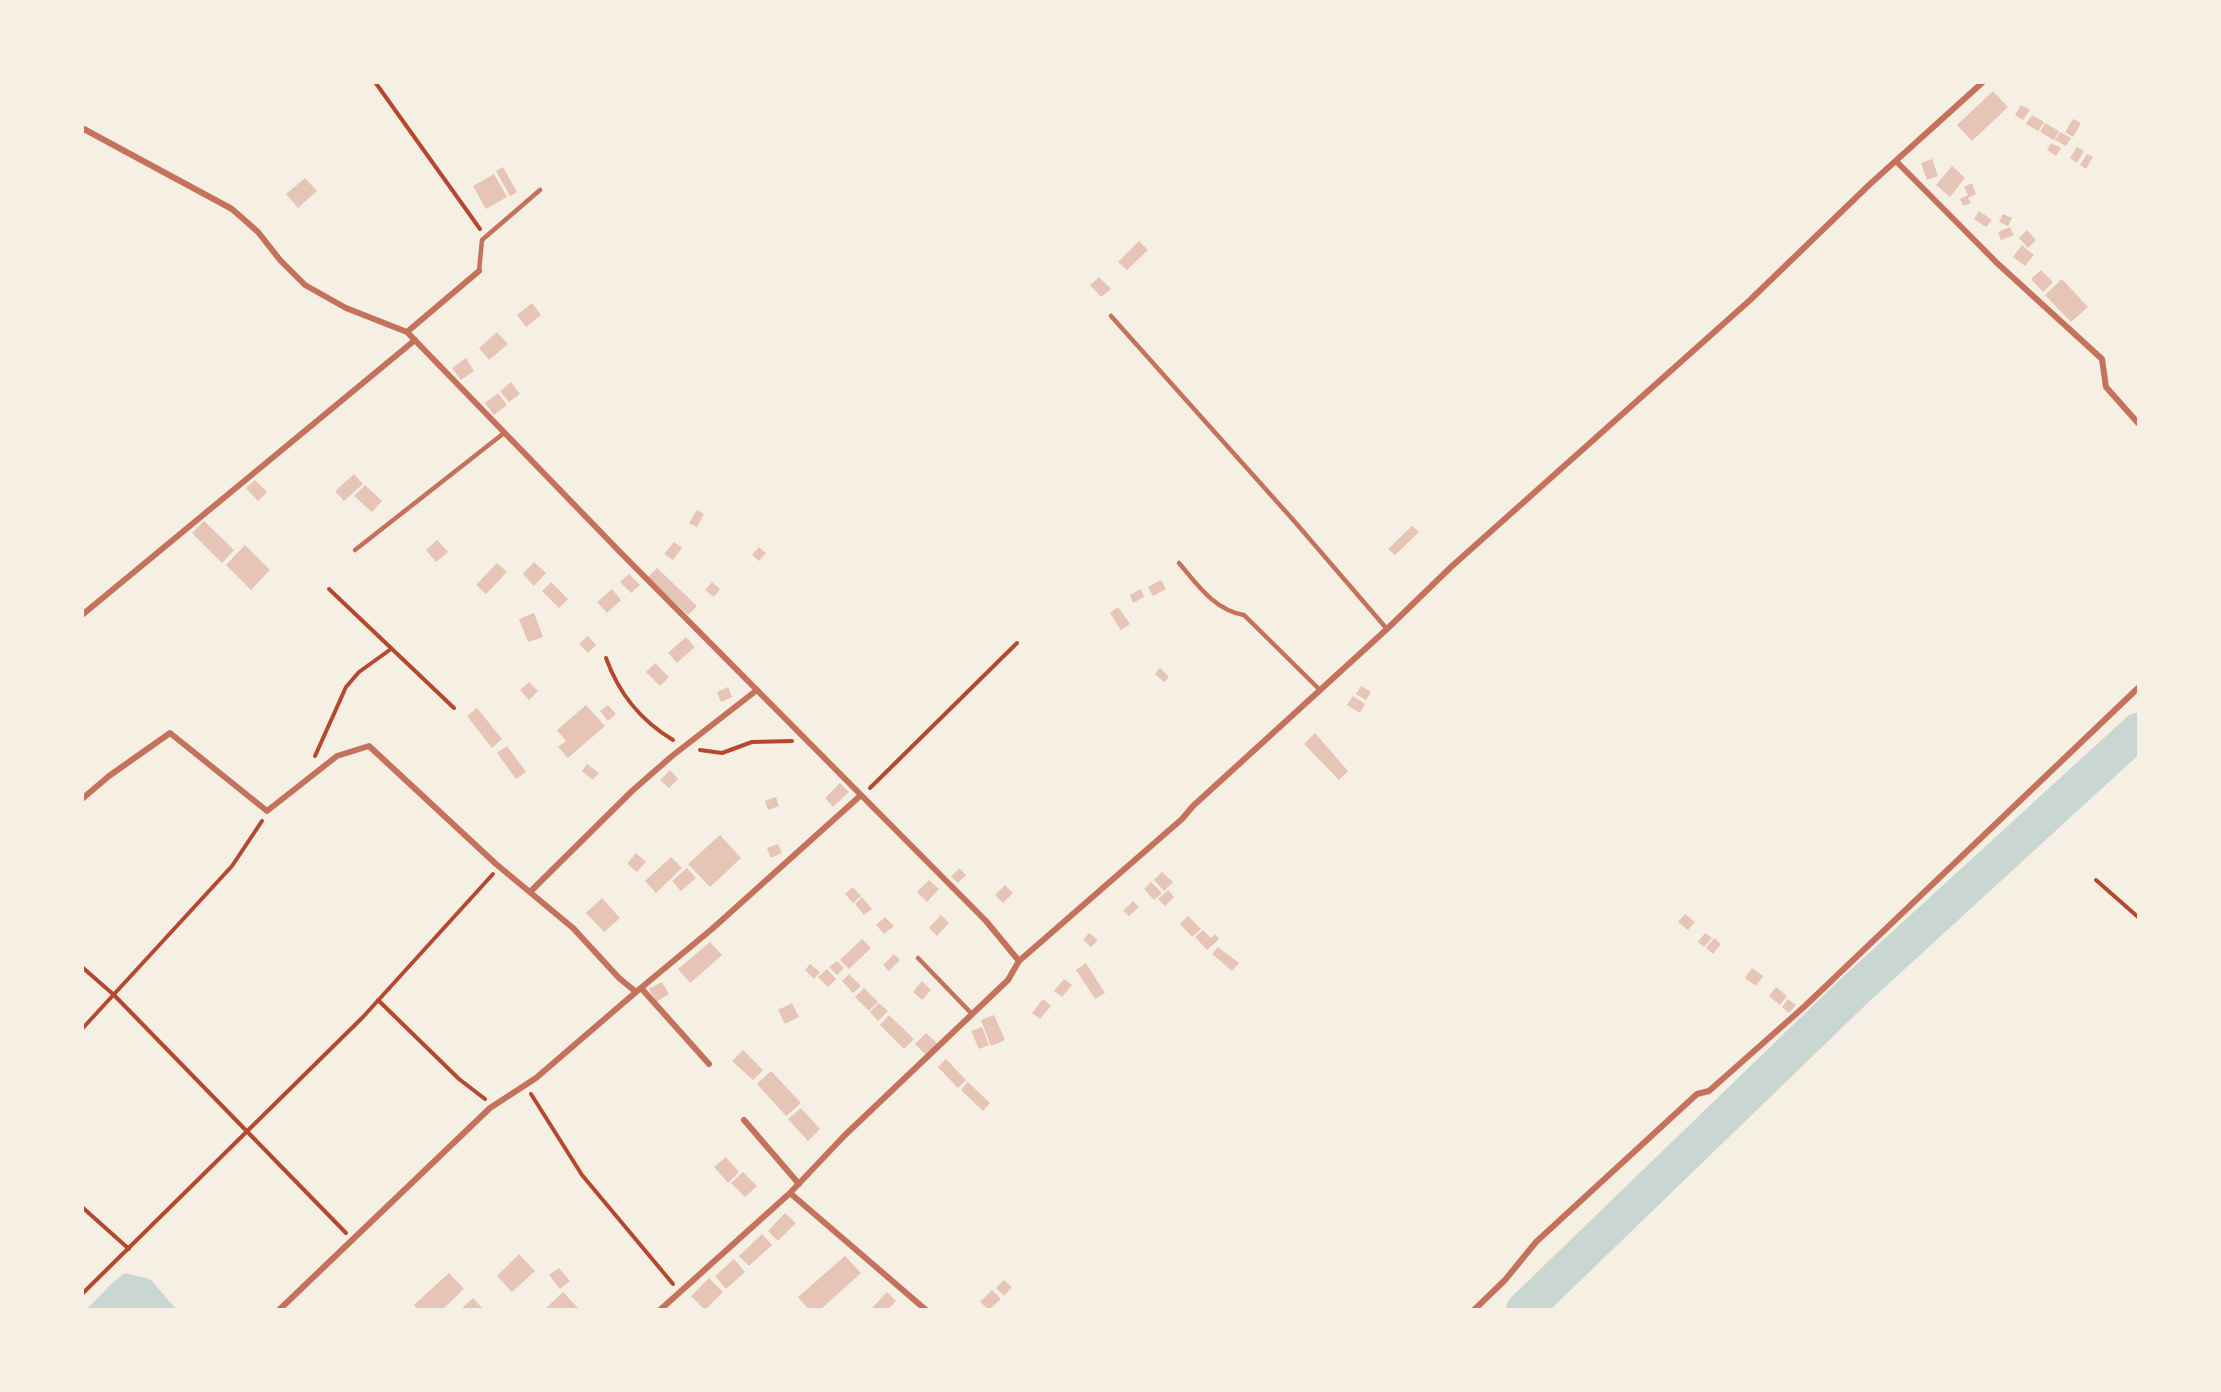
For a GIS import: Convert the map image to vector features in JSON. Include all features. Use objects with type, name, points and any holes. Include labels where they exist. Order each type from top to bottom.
[{"type":"street","points":[[660,1310],[790,1193],[844,1136],[1008,980],[1019,961],[1182,819],[1193,806],[1459,560],[1749,301],[1896,160],[1983,82]]},
{"type":"street","points":[[82,128],[232,209],[258,232],[280,260],[305,285],[346,308],[407,332],[860,796],[986,921],[1019,961]]},
{"type":"street","points":[[1896,160],[1997,263],[2102,359],[2106,387],[2139,423]]},
{"type":"street","points":[[407,332],[479,271]]},
{"type":"street","points":[[82,615],[415,340]]},
{"type":"street","points":[[1474,1310],[1505,1280],[1536,1242],[1697,1094],[1710,1091],[1805,1006],[2139,688]]},
{"type":"street","points":[[530,892],[632,791],[672,756],[757,690]]},
{"type":"street","points":[[82,799],[109,776],[170,733],[267,811],[337,756],[369,746],[500,867],[573,928],[618,978],[638,990],[710,1064]]},
{"type":"street","points":[[280,1308],[496,1104],[526,1084],[712,929],[860,796]]},
{"type":"street","points":[[744,1120],[799,1184]]},
{"type":"street","points":[[790,1193],[926,1310]]},
{"type":"lane","points":[[479,271],[482,240],[540,190]]},
{"type":"lane","points":[[1111,316],[1387,629]]},
{"type":"lane","points":[[355,550],[504,433]]},
{"type":"lane","points":[[1179,563],[1209,598],[1234,613],[1244,615],[1320,690]]},
{"type":"lane","points":[[918,958],[972,1014]]},
{"type":"path","points":[[375,82],[486,237]]},
{"type":"path","points":[[329,589],[454,708]]},
{"type":"path","points":[[860,796],[1017,643]]},
{"type":"path","points":[[304,782],[346,687],[358,672],[391,649]]},
{"type":"path","points":[[82,1029],[232,866],[252,839],[267,811]]},
{"type":"path","points":[[82,1294],[378,1000],[500,867]]},
{"type":"path","points":[[2096,880],[2139,917]]},
{"type":"path","points":[[82,967],[114,995],[352,1239]]},
{"type":"path","points":[[378,1000],[472,1090],[496,1104]]},
{"type":"path","points":[[526,1084],[582,1175],[680,1292]]},
{"type":"path","points":[[82,1207],[129,1249]]},
{"type":"shaded area","points":[[125,1273],[150,1279],[176,1309],[87,1309]]},
{"type":"building","points":[[1993,91],[2008,107],[1972,141],[1957,125]]},
{"type":"building","points":[[2021,105],[2030,110],[2023,120],[2015,115]]},
{"type":"building","points":[[2032,115],[2044,122],[2038,131],[2026,124]]},
{"type":"building","points":[[2073,119],[2081,123],[2073,137],[2065,132]]},
{"type":"building","points":[[2045,123],[2059,131],[2054,140],[2040,132]]},
{"type":"building","points":[[2060,132],[2071,138],[2066,146],[2055,140]]},
{"type":"building","points":[[2051,143],[2061,148],[2056,156],[2047,150]]},
{"type":"building","points":[[2077,147],[2084,151],[2077,163],[2070,158]]},
{"type":"building","points":[[2087,154],[2093,157],[2086,169],[2080,165]]},
{"type":"building","points":[[1932,159],[1938,176],[1927,180],[1921,163]]},
{"type":"building","points":[[1952,166],[1965,178],[1950,197],[1936,185]]},
{"type":"building","points":[[503,167],[517,192],[510,196],[496,171]]},
{"type":"building","points":[[494,174],[507,197],[486,209],[473,186]]},
{"type":"building","points":[[305,178],[317,191],[298,208],[286,194]]},
{"type":"building","points":[[1972,183],[1976,194],[1968,198],[1971,203],[1963,206],[1960,199],[1968,195],[1964,187]]},
{"type":"building","points":[[1979,211],[1992,220],[1986,227],[1974,219]]},
{"type":"building","points":[[2003,214],[2012,218],[2008,226],[1999,222]]},
{"type":"building","points":[[2010,227],[2014,235],[2001,240],[1998,232]]},
{"type":"building","points":[[2027,230],[2036,240],[2028,248],[2019,238]]},
{"type":"building","points":[[1139,241],[1148,250],[1127,270],[1118,262]]},
{"type":"building","points":[[2022,245],[2034,255],[2025,266],[2013,257]]},
{"type":"building","points":[[2041,270],[2053,282],[2043,292],[2031,279]]},
{"type":"building","points":[[1099,277],[1111,289],[1101,297],[1090,285]]},
{"type":"building","points":[[2062,279],[2088,307],[2071,322],[2045,295]]},
{"type":"building","points":[[532,303],[541,315],[526,327],[517,315]]},
{"type":"building","points":[[497,332],[508,344],[489,360],[479,348]]},
{"type":"building","points":[[466,358],[474,371],[461,380],[452,368]]},
{"type":"building","points":[[511,382],[520,394],[509,402],[500,391]]},
{"type":"building","points":[[498,393],[507,405],[494,415],[485,403]]},
{"type":"building","points":[[354,474],[363,484],[344,501],[335,491]]},
{"type":"building","points":[[255,480],[267,492],[258,501],[246,488]]},
{"type":"building","points":[[365,485],[382,501],[372,512],[354,496]]},
{"type":"building","points":[[697,510],[704,514],[697,527],[689,523]]},
{"type":"building","points":[[204,521],[234,550],[222,563],[192,533]]},
{"type":"building","points":[[1412,526],[1419,532],[1395,555],[1388,549]]},
{"type":"building","points":[[437,540],[448,552],[436,562],[426,550]]},
{"type":"building","points":[[674,542],[682,548],[673,560],[664,554]]},
{"type":"building","points":[[245,545],[270,570],[251,590],[226,565]]},
{"type":"building","points":[[759,547],[766,553],[759,561],[752,555]]},
{"type":"building","points":[[534,562],[546,573],[534,586],[523,574]]},
{"type":"building","points":[[497,563],[507,572],[486,594],[476,585]]},
{"type":"building","points":[[657,568],[697,606],[688,615],[648,577]]},
{"type":"building","points":[[629,574],[640,585],[631,593],[620,582]]},
{"type":"building","points":[[1161,580],[1166,589],[1153,596],[1148,587]]},
{"type":"building","points":[[551,582],[568,599],[559,608],[542,591]]},
{"type":"building","points":[[712,582],[720,589],[714,597],[705,590]]},
{"type":"building","points":[[612,589],[621,600],[607,613],[597,602]]},
{"type":"building","points":[[1141,589],[1144,597],[1133,603],[1130,595]]},
{"type":"building","points":[[1118,607],[1130,624],[1121,630],[1110,613]]},
{"type":"building","points":[[534,613],[543,637],[528,642],[519,619]]},
{"type":"building","points":[[588,636],[596,645],[588,653],[579,644]]},
{"type":"building","points":[[686,637],[695,647],[677,663],[668,653]]},
{"type":"building","points":[[655,663],[669,677],[660,686],[646,672]]},
{"type":"building","points":[[1160,668],[1169,677],[1164,682],[1155,674]]},
{"type":"building","points":[[529,682],[538,691],[529,700],[520,690]]},
{"type":"building","points":[[1361,686],[1371,692],[1366,700],[1356,694]]},
{"type":"building","points":[[728,687],[732,697],[721,702],[717,692]]},
{"type":"building","points":[[1353,696],[1365,704],[1360,713],[1347,705]]},
{"type":"building","points":[[586,705],[605,726],[568,758],[558,747],[566,741],[557,730]]},
{"type":"building","points":[[608,705],[616,714],[608,721],[600,711]]},
{"type":"building","points":[[477,708],[502,739],[492,748],[467,716]]},
{"type":"building","points":[[1315,733],[1348,771],[1339,780],[1304,744]]},
{"type":"building","points":[[507,746],[526,772],[516,779],[497,753]]},
{"type":"building","points":[[587,764],[599,773],[593,780],[582,771]]},
{"type":"building","points":[[670,770],[678,779],[669,788],[660,780]]},
{"type":"building","points":[[840,783],[849,792],[833,807],[825,798]]},
{"type":"building","points":[[776,797],[779,806],[768,810],[765,801]]},
{"type":"building","points":[[720,835],[741,858],[710,887],[688,864]]},
{"type":"building","points":[[778,844],[782,853],[771,858],[767,848]]},
{"type":"building","points":[[636,853],[646,862],[637,872],[627,864]]},
{"type":"building","points":[[671,857],[682,868],[656,893],[645,881]]},
{"type":"building","points":[[687,868],[696,878],[681,891],[672,881]]},
{"type":"building","points":[[959,868],[966,875],[958,883],[951,877]]},
{"type":"building","points":[[1162,872],[1173,882],[1164,891],[1154,880]]},
{"type":"building","points":[[929,880],[939,889],[927,902],[917,892]]},
{"type":"building","points":[[1151,882],[1162,893],[1154,900],[1144,889]]},
{"type":"building","points":[[1005,885],[1013,893],[1003,903],[995,895]]},
{"type":"building","points":[[853,887],[861,896],[853,903],[845,894]]},
{"type":"building","points":[[1168,890],[1174,897],[1165,906],[1158,899]]},
{"type":"building","points":[[862,897],[872,909],[864,915],[855,904]]},
{"type":"building","points":[[602,898],[620,918],[604,932],[586,913]]},
{"type":"building","points":[[1133,901],[1139,907],[1129,916],[1123,911]]},
{"type":"building","points":[[1685,914],[1695,922],[1688,930],[1678,922]]},
{"type":"building","points":[[941,915],[949,923],[937,936],[929,928]]},
{"type":"building","points":[[1188,916],[1201,929],[1192,937],[1180,924]]},
{"type":"building","points":[[885,917],[894,926],[884,934],[876,925]]},
{"type":"building","points":[[1203,930],[1211,938],[1215,934],[1219,939],[1207,950],[1195,937]]},
{"type":"building","points":[[1089,933],[1098,940],[1091,947],[1083,940]]},
{"type":"building","points":[[1705,933],[1712,938],[1704,947],[1698,942]]},
{"type":"building","points":[[1714,938],[1721,944],[1713,954],[1706,948]]},
{"type":"building","points":[[862,939],[871,948],[849,969],[840,960]]},
{"type":"building","points":[[710,942],[722,955],[690,983],[678,969]]},
{"type":"building","points":[[1218,947],[1239,963],[1232,971],[1212,954]]},
{"type":"building","points":[[894,954],[900,960],[889,971],[883,965]]},
{"type":"building","points":[[837,961],[844,968],[837,975],[829,967]]},
{"type":"building","points":[[1086,963],[1105,993],[1095,999],[1076,970]]},
{"type":"building","points":[[810,964],[820,972],[814,979],[805,970]]},
{"type":"building","points":[[1752,968],[1763,976],[1756,986],[1745,978]]},
{"type":"building","points":[[827,969],[836,979],[828,987],[818,977]]},
{"type":"building","points":[[849,974],[861,986],[853,993],[842,981]]},
{"type":"building","points":[[1064,979],[1072,985],[1062,997],[1054,991]]},
{"type":"building","points":[[922,981],[931,990],[922,1000],[913,992]]},
{"type":"building","points":[[662,982],[669,994],[656,1002],[649,989]]},
{"type":"building","points":[[1776,987],[1787,996],[1780,1005],[1769,996]]},
{"type":"building","points":[[864,988],[878,1002],[869,1011],[855,997]]},
{"type":"building","points":[[1043,999],[1051,1006],[1040,1019],[1032,1013]]},
{"type":"building","points":[[1788,999],[1796,1005],[1789,1013],[1782,1007]]},
{"type":"building","points":[[792,1003],[799,1017],[785,1024],[778,1010]]},
{"type":"building","points":[[879,1003],[888,1011],[878,1021],[870,1012]]},
{"type":"building","points":[[889,1015],[914,1039],[904,1049],[880,1025]]},
{"type":"building","points":[[994,1015],[1005,1040],[991,1046],[981,1020]]},
{"type":"building","points":[[982,1027],[989,1045],[979,1049],[971,1031]]},
{"type":"building","points":[[926,1033],[937,1043],[926,1055],[915,1044]]},
{"type":"building","points":[[743,1050],[763,1070],[753,1080],[732,1061]]},
{"type":"building","points":[[946,1059],[966,1080],[958,1088],[938,1067]]},
{"type":"building","points":[[771,1071],[801,1103],[786,1116],[757,1084]]},
{"type":"building","points":[[968,1082],[990,1103],[983,1111],[961,1090]]},
{"type":"building","points":[[801,1108],[820,1129],[808,1141],[788,1119]]},
{"type":"building","points":[[726,1157],[739,1172],[728,1183],[714,1167]]},
{"type":"building","points":[[743,1172],[757,1186],[745,1197],[731,1183]]},
{"type":"building","points":[[785,1213],[796,1223],[778,1241],[768,1231]]},
{"type":"building","points":[[762,1234],[772,1245],[749,1266],[739,1256]]},
{"type":"building","points":[[519,1254],[535,1271],[512,1292],[497,1276]]},
{"type":"building","points":[[845,1256],[861,1273],[820,1310],[809,1310],[798,1297]]},
{"type":"building","points":[[734,1259],[745,1272],[726,1289],[715,1276]]},
{"type":"building","points":[[559,1268],[570,1281],[560,1289],[549,1275]]},
{"type":"building","points":[[449,1273],[464,1289],[442,1310],[418,1310],[414,1305]]},
{"type":"building","points":[[709,1278],[723,1292],[705,1310],[691,1296]]},
{"type":"building","points":[[1004,1280],[1012,1287],[1004,1296],[996,1288]]},
{"type":"building","points":[[992,1290],[1001,1299],[989,1310],[980,1302]]},
{"type":"building","points":[[563,1292],[578,1308],[577,1310],[544,1310]]},
{"type":"building","points":[[887,1292],[896,1301],[887,1310],[870,1310]]},
{"type":"building","points":[[473,1298],[484,1310],[460,1310]]},
{"type":"waterway","points":[[1524,1310],[1853,992],[2138,731]]}]
